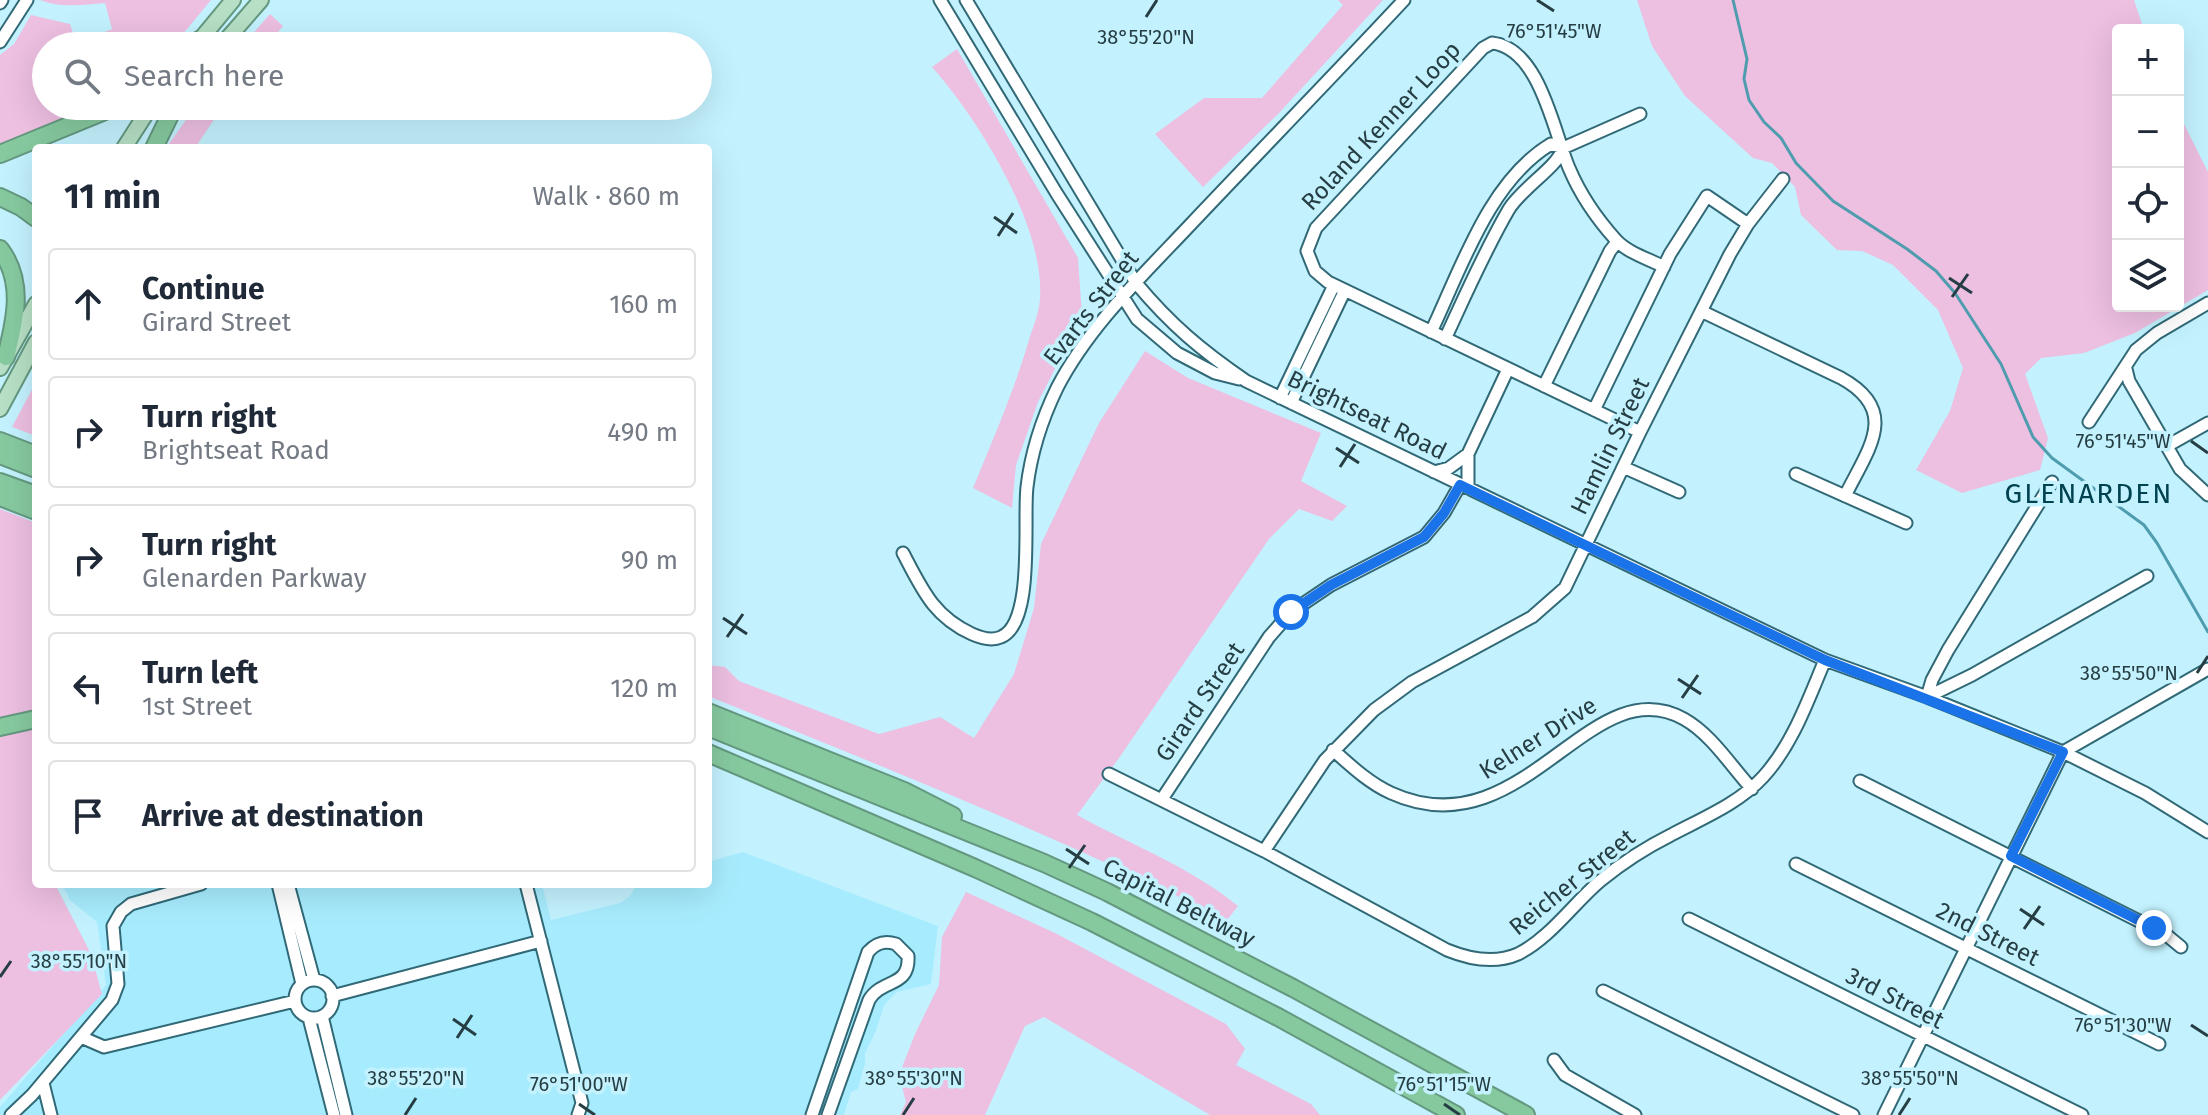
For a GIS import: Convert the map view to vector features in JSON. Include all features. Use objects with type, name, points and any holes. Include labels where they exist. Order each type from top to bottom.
[{"type":"highway","points":[[0,154],[83,120]]},
{"type":"highway","points":[[156,144],[168,120]]},
{"type":"highway","points":[[0,197],[32,215]]},
{"type":"highway","points":[[0,249],[16,287],[14,324],[3,363]]},
{"type":"highway","points":[[0,441],[32,453]]},
{"type":"highway","points":[[0,455],[32,467]]},
{"type":"highway","points":[[0,482],[32,494]]},
{"type":"highway","points":[[0,497],[32,509]]},
{"type":"highway","points":[[712,714],[904,791],[1044,863]]},
{"type":"highway","points":[[0,727],[32,720]]},
{"type":"highway","name":"Capital Beltway","points":[[712,729],[1044,863],[1192,934],[1526,1115]]},
{"type":"highway","points":[[712,755],[975,868],[1163,957],[1456,1115]]},
{"type":"highway","points":[[712,765],[809,798]]},
{"type":"main road","points":[[206,32],[233,0]]},
{"type":"main road","points":[[233,32],[261,0]]},
{"type":"main road","points":[[127,144],[142,120]]},
{"type":"main road","points":[[150,144],[166,120]]},
{"type":"main road","points":[[3,363],[32,311]]},
{"type":"main road","points":[[0,409],[32,349]]},
{"type":"street","points":[[0,42],[27,0]]},
{"type":"street","name":"Brightseat Road","points":[[940,0],[1137,319],[1168,348],[1215,373],[1246,381]]},
{"type":"street","name":"Brightseat Road","points":[[966,0],[1136,283],[1189,341],[1246,381],[1825,660],[2063,752],[2145,793],[2208,832]]},
{"type":"street","name":"Evarts Street","points":[[903,553],[930,602],[951,623],[985,638],[999,638],[1009,632],[1017,618],[1022,597],[1027,486],[1042,424],[1075,357],[1136,283],[1404,0]]},
{"type":"street","name":"Roland Kenner Loop","points":[[1640,432],[1340,288],[1315,271],[1307,251],[1314,230],[1483,48],[1492,43],[1506,47],[1538,82],[1569,167],[1590,207],[1624,248],[1664,267]]},
{"type":"street","points":[[1431,332],[1485,218],[1519,168],[1551,144],[1563,148],[1640,114]]},
{"type":"street","points":[[1445,339],[1509,210],[1530,182],[1559,159],[1563,148]]},
{"type":"street","name":"Hamlin Street","points":[[1264,851],[1306,785],[1333,750],[1374,710],[1400,689],[1544,609],[1570,580],[1701,311],[1748,224],[1783,179]]},
{"type":"street","points":[[1594,410],[1664,267],[1707,196],[1748,224]]},
{"type":"street","points":[[1544,386],[1617,242]]},
{"type":"street","points":[[1286,400],[1340,288]]},
{"type":"street","points":[[2089,422],[2126,369],[2131,355],[2142,344],[2208,303]]},
{"type":"street","points":[[1701,311],[1841,378],[1870,398],[1876,416],[1874,436],[1845,496]]},
{"type":"street","points":[[1464,487],[1468,454],[1508,369]]},
{"type":"street","points":[[2126,369],[2129,381],[2184,475],[2208,495]]},
{"type":"street","points":[[2167,446],[2208,423]]},
{"type":"street","points":[[1434,472],[1449,468],[1468,454]]},
{"type":"street","points":[[1623,467],[1679,492]]},
{"type":"street","points":[[1796,474],[1906,523]]},
{"type":"street","points":[[1927,697],[1940,663],[2052,482]]},
{"type":"street","name":"Girard Street","points":[[1162,799],[1285,617],[1331,585],[1424,537],[1464,487]]},
{"type":"street","points":[[1927,697],[1972,675],[2147,576]]},
{"type":"street","name":"Reicher Street","points":[[1109,774],[1264,851],[1447,950],[1480,959],[1498,959],[1518,954],[1534,943],[1597,883],[1635,854],[1752,789],[1776,761],[1791,737],[1825,660]]},
{"type":"street","points":[[1884,1115],[2063,752],[2208,669]]},
{"type":"street","name":"Kelner Drive","points":[[1333,750],[1366,778],[1394,794],[1437,804],[1462,803],[1510,787],[1609,719],[1629,710],[1653,709],[1674,715],[1693,726],[1752,789]]},
{"type":"street","points":[[1860,781],[2154,928],[2181,947]]},
{"type":"street","name":"2nd Street","points":[[1796,864],[2159,1044]]},
{"type":"street","points":[[11,1115],[43,1083],[112,1000],[118,984],[113,926],[121,912],[131,904],[187,888]]},
{"type":"street","points":[[279,888],[308,982]]},
{"type":"street","points":[[289,888],[308,982]]},
{"type":"street","points":[[527,888],[582,1103],[578,1115]]},
{"type":"street","name":"3rd Street","points":[[1689,919],[2082,1115]]},
{"type":"street","points":[[332,996],[541,941]]},
{"type":"street","points":[[812,1115],[868,952],[873,945],[881,942],[896,944],[908,956],[909,967],[898,981],[878,988],[869,1000],[828,1115]]},
{"type":"street","points":[[308,982],[326,984],[332,996],[330,1008],[316,1017],[300,1012],[295,1001],[296,991],[308,982]]},
{"type":"street","points":[[1603,991],[1853,1115]]},
{"type":"street","points":[[81,1037],[104,1047],[295,1001]]},
{"type":"street","points":[[316,1017],[334,1115]]},
{"type":"street","points":[[316,1017],[346,1115]]},
{"type":"street","points":[[1554,1060],[1565,1075],[1635,1115]]},
{"type":"street","points":[[43,1083],[51,1115]]},
{"type":"shaded area","points":[[40,0],[211,0],[185,32],[105,32],[112,29],[105,3],[48,3]]},
{"type":"shaded area","points":[[1338,0],[1383,0],[1279,113],[1203,187],[1155,134],[1204,98],[1262,98],[1343,5]]},
{"type":"shaded area","points":[[1637,0],[2134,0],[2142,24],[2112,24],[2112,312],[2171,312],[2135,333],[2084,353],[2041,358],[2025,374],[2048,438],[2040,470],[1962,493],[1916,470],[1950,411],[1963,368],[1938,310],[1893,265],[1862,251],[1837,250],[1801,215],[1795,187],[1772,163],[1753,158],[1685,96],[1652,46]]},
{"type":"shaded area","points":[[270,14],[283,26],[278,32],[254,32]]},
{"type":"shaded area","points":[[31,15],[70,24],[73,32],[32,32],[32,120],[60,120],[0,145],[0,55],[14,44]]},
{"type":"shaded area","points":[[957,49],[1078,258],[1082,316],[1038,402],[1016,465],[1012,508],[973,488],[1036,320],[1040,299],[1039,270],[1032,239],[1006,176],[969,115],[932,67]]},
{"type":"shaded area","points":[[186,120],[214,120],[198,144],[169,144]]},
{"type":"shaded area","points":[[2184,124],[2208,172],[2208,290],[2184,304]]},
{"type":"shaded area","points":[[1145,351],[1188,378],[1321,433],[1301,481],[1347,506],[1332,521],[1299,509],[1269,539],[1077,815],[1180,868],[1219,892],[1238,906],[1227,920],[1035,831],[712,698],[712,665],[725,667],[739,681],[879,734],[940,717],[974,738],[1014,674],[1034,608],[1041,544],[1099,423]]},
{"type":"shaded area","points":[[32,390],[32,434],[12,427]]},
{"type":"shaded area","points":[[0,509],[32,521],[32,888],[57,888],[91,954],[102,994],[0,1100]]},
{"type":"shaded area","points":[[743,852],[938,926],[931,984],[897,992],[884,1005],[865,1053],[858,1089],[851,1092],[844,1115],[0,1115],[0,1107],[106,985],[97,922],[70,900],[64,888],[543,888],[551,920],[620,903],[635,888],[712,888],[712,861]]},
{"type":"shaded area","points":[[966,892],[1057,934],[1226,1024],[1245,1049],[1236,1065],[1311,1104],[1320,1115],[1210,1115],[1044,1017],[1025,1026],[985,1115],[900,1115],[906,1102],[899,1075],[939,985],[942,937]]},
{"type":"waterway","points":[[1733,0],[1747,59],[1744,79],[1749,100],[1764,122],[1781,138],[1796,163],[1833,201],[1936,271],[1955,293],[2001,364],[2033,437],[2052,458],[2144,525],[2208,632]]},
{"type":"district","name":"GLENARDEN","points":[[2089,493]]},
{"type":"route","points":[[1291,612],[1331,585],[1424,537],[1435,526],[1460,485],[1825,660],[2063,752],[2011,856],[2154,928]]}]
